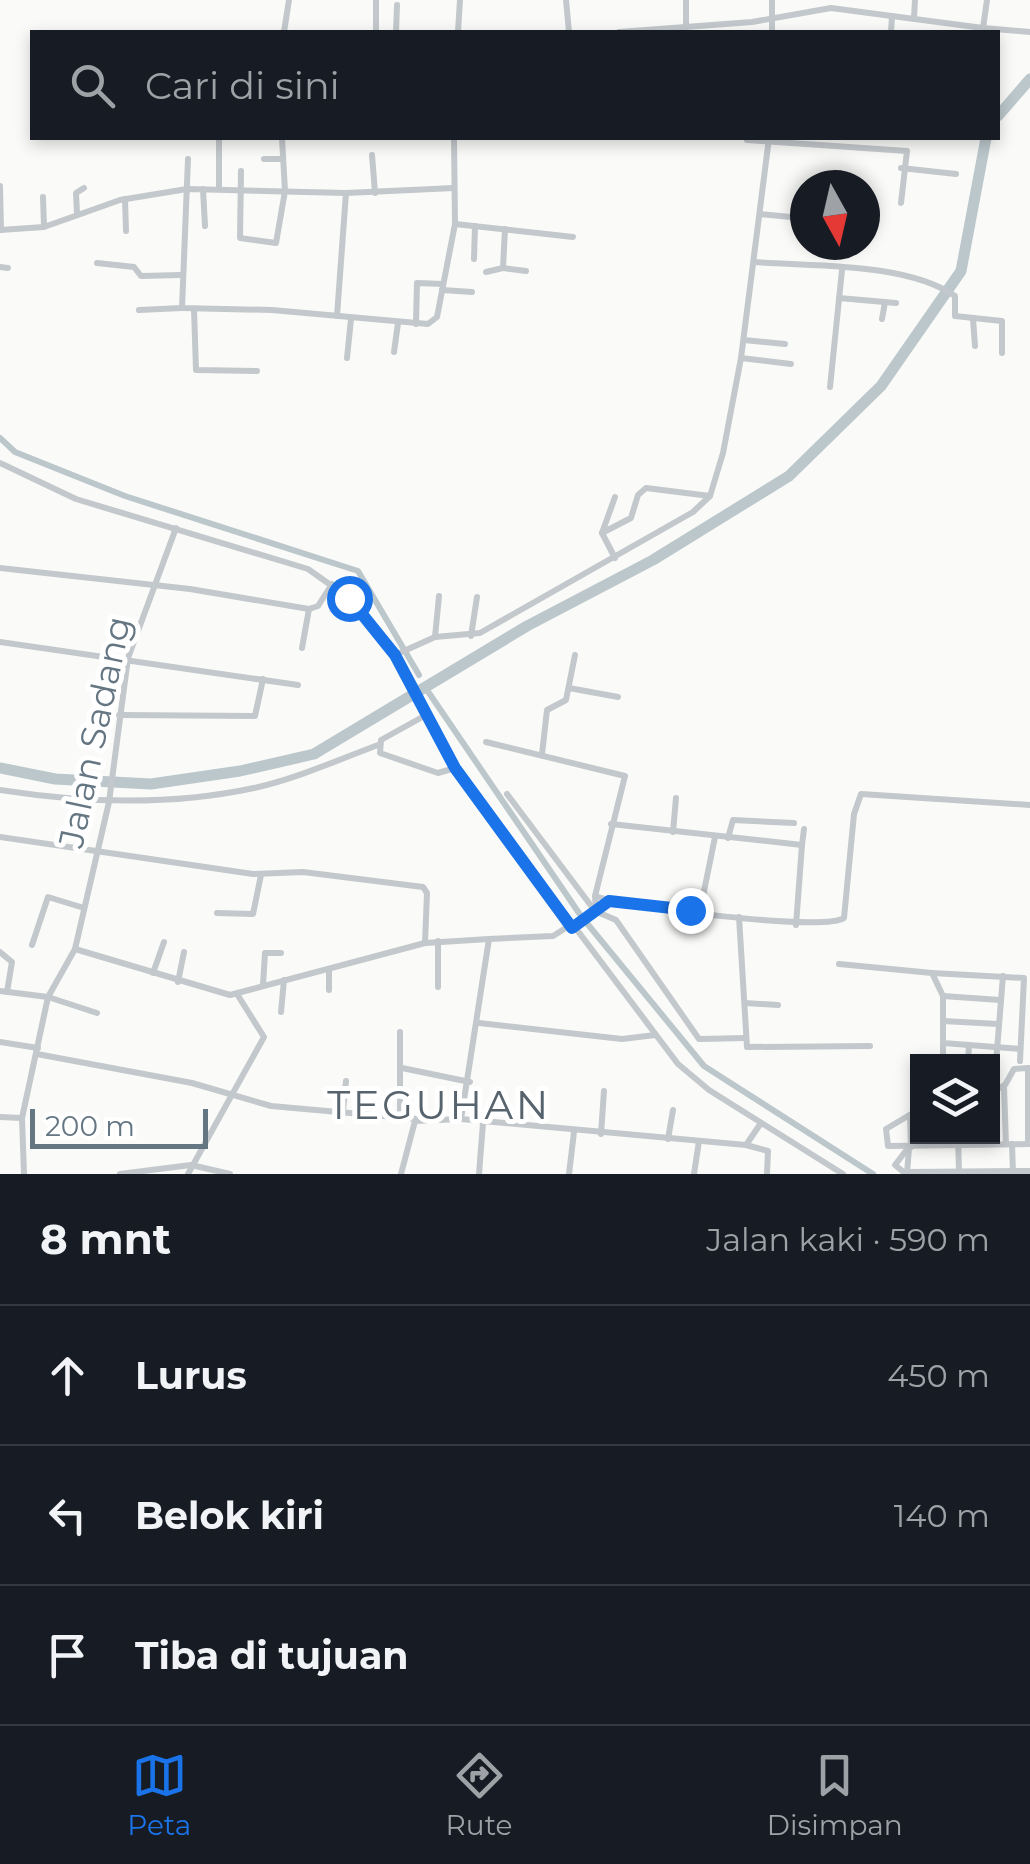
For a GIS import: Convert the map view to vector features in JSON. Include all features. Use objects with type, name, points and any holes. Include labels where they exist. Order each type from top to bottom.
[{"type":"street","points":[[284,30],[289,0]]},
{"type":"street","points":[[376,0],[376,30]]},
{"type":"street","points":[[458,30],[460,0]]},
{"type":"street","points":[[566,0],[569,30]]},
{"type":"street","points":[[686,0],[691,29],[818,10],[914,18],[983,30],[987,0]]},
{"type":"street","points":[[772,0],[772,30]]},
{"type":"street","points":[[817,0],[818,10]]},
{"type":"street","points":[[914,18],[915,0]]},
{"type":"street","points":[[396,30],[397,5]]},
{"type":"street","points":[[891,30],[892,16]]},
{"type":"street","points":[[934,30],[936,22]]},
{"type":"street","points":[[1000,31],[1030,32]]},
{"type":"street","points":[[219,140],[219,189]]},
{"type":"street","points":[[241,171],[240,238],[275,243],[285,191],[282,140]]},
{"type":"street","points":[[139,310],[182,308],[434,322],[455,224],[454,140]]},
{"type":"street","points":[[747,140],[904,150],[901,203]]},
{"type":"street","points":[[397,654],[435,637],[471,636],[615,558],[693,512],[710,496],[744,340],[769,140]]},
{"type":"street","points":[[372,155],[375,193]]},
{"type":"street","points":[[182,308],[188,159]]},
{"type":"street","points":[[264,160],[282,159]]},
{"type":"street","points":[[902,168],[956,174]]},
{"type":"street","points":[[0,186],[0,230],[44,226],[126,198],[186,189],[375,193],[454,188]]},
{"type":"street","points":[[77,214],[76,193],[84,188]]},
{"type":"street","points":[[203,189],[205,226]]},
{"type":"street","points":[[337,316],[346,193]]},
{"type":"street","points":[[43,197],[44,226]]},
{"type":"street","points":[[126,198],[126,231]]},
{"type":"street","points":[[760,214],[790,217]]},
{"type":"street","points":[[455,224],[572,237]]},
{"type":"street","points":[[474,258],[475,226]]},
{"type":"street","points":[[502,268],[505,229]]},
{"type":"street","points":[[754,262],[908,276],[948,292],[957,302],[954,315],[1002,321],[1002,353]]},
{"type":"street","points":[[97,264],[134,267],[141,276],[181,275]]},
{"type":"street","points":[[486,272],[502,268],[526,271]]},
{"type":"street","points":[[830,387],[842,270]]},
{"type":"street","points":[[416,324],[416,283],[472,292]]},
{"type":"street","points":[[839,298],[896,303]]},
{"type":"street","points":[[882,319],[885,302]]},
{"type":"street","points":[[194,309],[196,370],[257,371]]},
{"type":"street","points":[[346,358],[351,318]]},
{"type":"street","points":[[973,318],[975,346]]},
{"type":"street","points":[[394,352],[398,323]]},
{"type":"street","points":[[744,340],[785,344]]},
{"type":"street","points":[[741,358],[791,364]]},
{"type":"street","points":[[0,463],[76,499],[292,563],[332,584],[364,613],[397,654],[450,770],[575,926],[655,1035],[692,1077],[843,1174]]},
{"type":"street","points":[[602,533],[631,518],[638,495],[646,488],[710,496]]},
{"type":"street","points":[[615,497],[602,533],[615,558]]},
{"type":"street","name":"Jalan Sadang","points":[[24,1174],[22,1118],[48,998],[74,949],[109,802],[110,771],[128,658],[176,528]]},
{"type":"street","points":[[0,568],[155,584],[309,609],[318,606],[332,584]]},
{"type":"street","points":[[435,637],[439,596]]},
{"type":"street","points":[[471,636],[477,597]]},
{"type":"street","points":[[302,648],[309,609]]},
{"type":"street","points":[[0,642],[298,684]]},
{"type":"street","points":[[542,754],[548,708],[564,704],[575,655]]},
{"type":"street","points":[[119,715],[255,716],[263,679]]},
{"type":"street","points":[[569,688],[618,697]]},
{"type":"street","points":[[0,790],[109,802],[254,788],[378,745],[426,715]]},
{"type":"street","points":[[486,742],[624,774],[595,896],[595,911]]},
{"type":"street","points":[[378,745],[380,753],[393,761],[450,770]]},
{"type":"street","points":[[595,896],[796,925],[842,921],[855,802],[864,792],[1030,805]]},
{"type":"street","points":[[508,794],[595,911],[616,920],[699,1039],[746,1038]]},
{"type":"street","points":[[673,832],[676,798]]},
{"type":"street","points":[[728,838],[735,820],[794,823]]},
{"type":"street","points":[[611,824],[802,844]]},
{"type":"street","points":[[796,925],[804,829]]},
{"type":"street","points":[[0,837],[261,875],[304,872],[425,888],[425,943]]},
{"type":"street","points":[[700,910],[715,837]]},
{"type":"street","points":[[216,913],[254,914],[261,875]]},
{"type":"street","points":[[32,945],[48,897],[84,908]]},
{"type":"street","points":[[74,949],[217,994],[237,994],[425,943],[553,936],[575,926],[609,901]]},
{"type":"street","points":[[739,917],[746,1038],[752,1050],[870,1046]]},
{"type":"street","points":[[461,1119],[470,1082],[489,939]]},
{"type":"street","points":[[438,941],[438,986]]},
{"type":"street","points":[[153,973],[164,942]]},
{"type":"street","points":[[0,952],[12,962],[4,992],[48,998],[97,1014]]},
{"type":"street","points":[[178,982],[184,952]]},
{"type":"street","points":[[263,985],[265,953],[282,953]]},
{"type":"street","points":[[839,964],[1026,980],[1020,1061]]},
{"type":"street","points":[[328,990],[329,969]]},
{"type":"street","points":[[932,973],[943,996],[942,1054]]},
{"type":"street","points":[[996,1054],[1002,976]]},
{"type":"street","points":[[281,1012],[284,980]]},
{"type":"street","points":[[190,1170],[264,1036],[237,994]]},
{"type":"street","points":[[943,996],[1000,1000]]},
{"type":"street","points":[[744,1003],[778,1005]]},
{"type":"street","points":[[943,1021],[998,1024]]},
{"type":"street","points":[[479,1023],[622,1039],[655,1035]]},
{"type":"street","points":[[400,1032],[400,1114]]},
{"type":"street","points":[[0,1042],[192,1083],[270,1106],[746,1145],[768,1150],[767,1174]]},
{"type":"street","points":[[943,1043],[1020,1049]]},
{"type":"street","points":[[968,1054],[969,1045]]},
{"type":"street","points":[[402,1068],[470,1082]]},
{"type":"street","points":[[1000,1143],[1009,1144],[1029,1144],[1029,1068],[1014,1070],[1004,1087],[1009,1144],[1013,1172]]},
{"type":"street","points":[[343,1111],[346,1081]]},
{"type":"street","points":[[1000,1088],[1004,1087]]},
{"type":"street","points":[[602,1134],[604,1090]]},
{"type":"street","points":[[668,1139],[673,1110]]},
{"type":"street","points":[[910,1114],[886,1129],[888,1146],[945,1144]]},
{"type":"street","points":[[0,1117],[22,1118]]},
{"type":"street","points":[[402,1174],[411,1127],[417,1119]]},
{"type":"street","points":[[478,1174],[483,1123]]},
{"type":"street","points":[[746,1145],[761,1124]]},
{"type":"street","points":[[569,1174],[574,1132]]},
{"type":"street","points":[[694,1174],[699,1141]]},
{"type":"street","points":[[903,1173],[910,1144]]},
{"type":"street","points":[[958,1144],[959,1173]]},
{"type":"street","points":[[910,1147],[894,1165],[903,1173],[1030,1171]]},
{"type":"street","points":[[120,1174],[190,1170],[230,1174]]},
{"type":"waterway","points":[[1000,114],[1030,79]]},
{"type":"waterway","points":[[0,768],[55,779],[151,784],[240,771],[314,754],[527,626],[653,560],[789,476],[881,386],[961,271],[986,140]]},
{"type":"waterway","points":[[0,438],[15,452],[125,496],[358,571],[419,675]]},
{"type":"waterway","points":[[429,693],[581,916],[704,1066],[873,1174]]},
{"type":"district","name":"TEGUHAN","points":[[439,1105]]},
{"type":"route","points":[[349,598],[395,655],[455,768],[572,928],[609,901],[690,910]]}]
